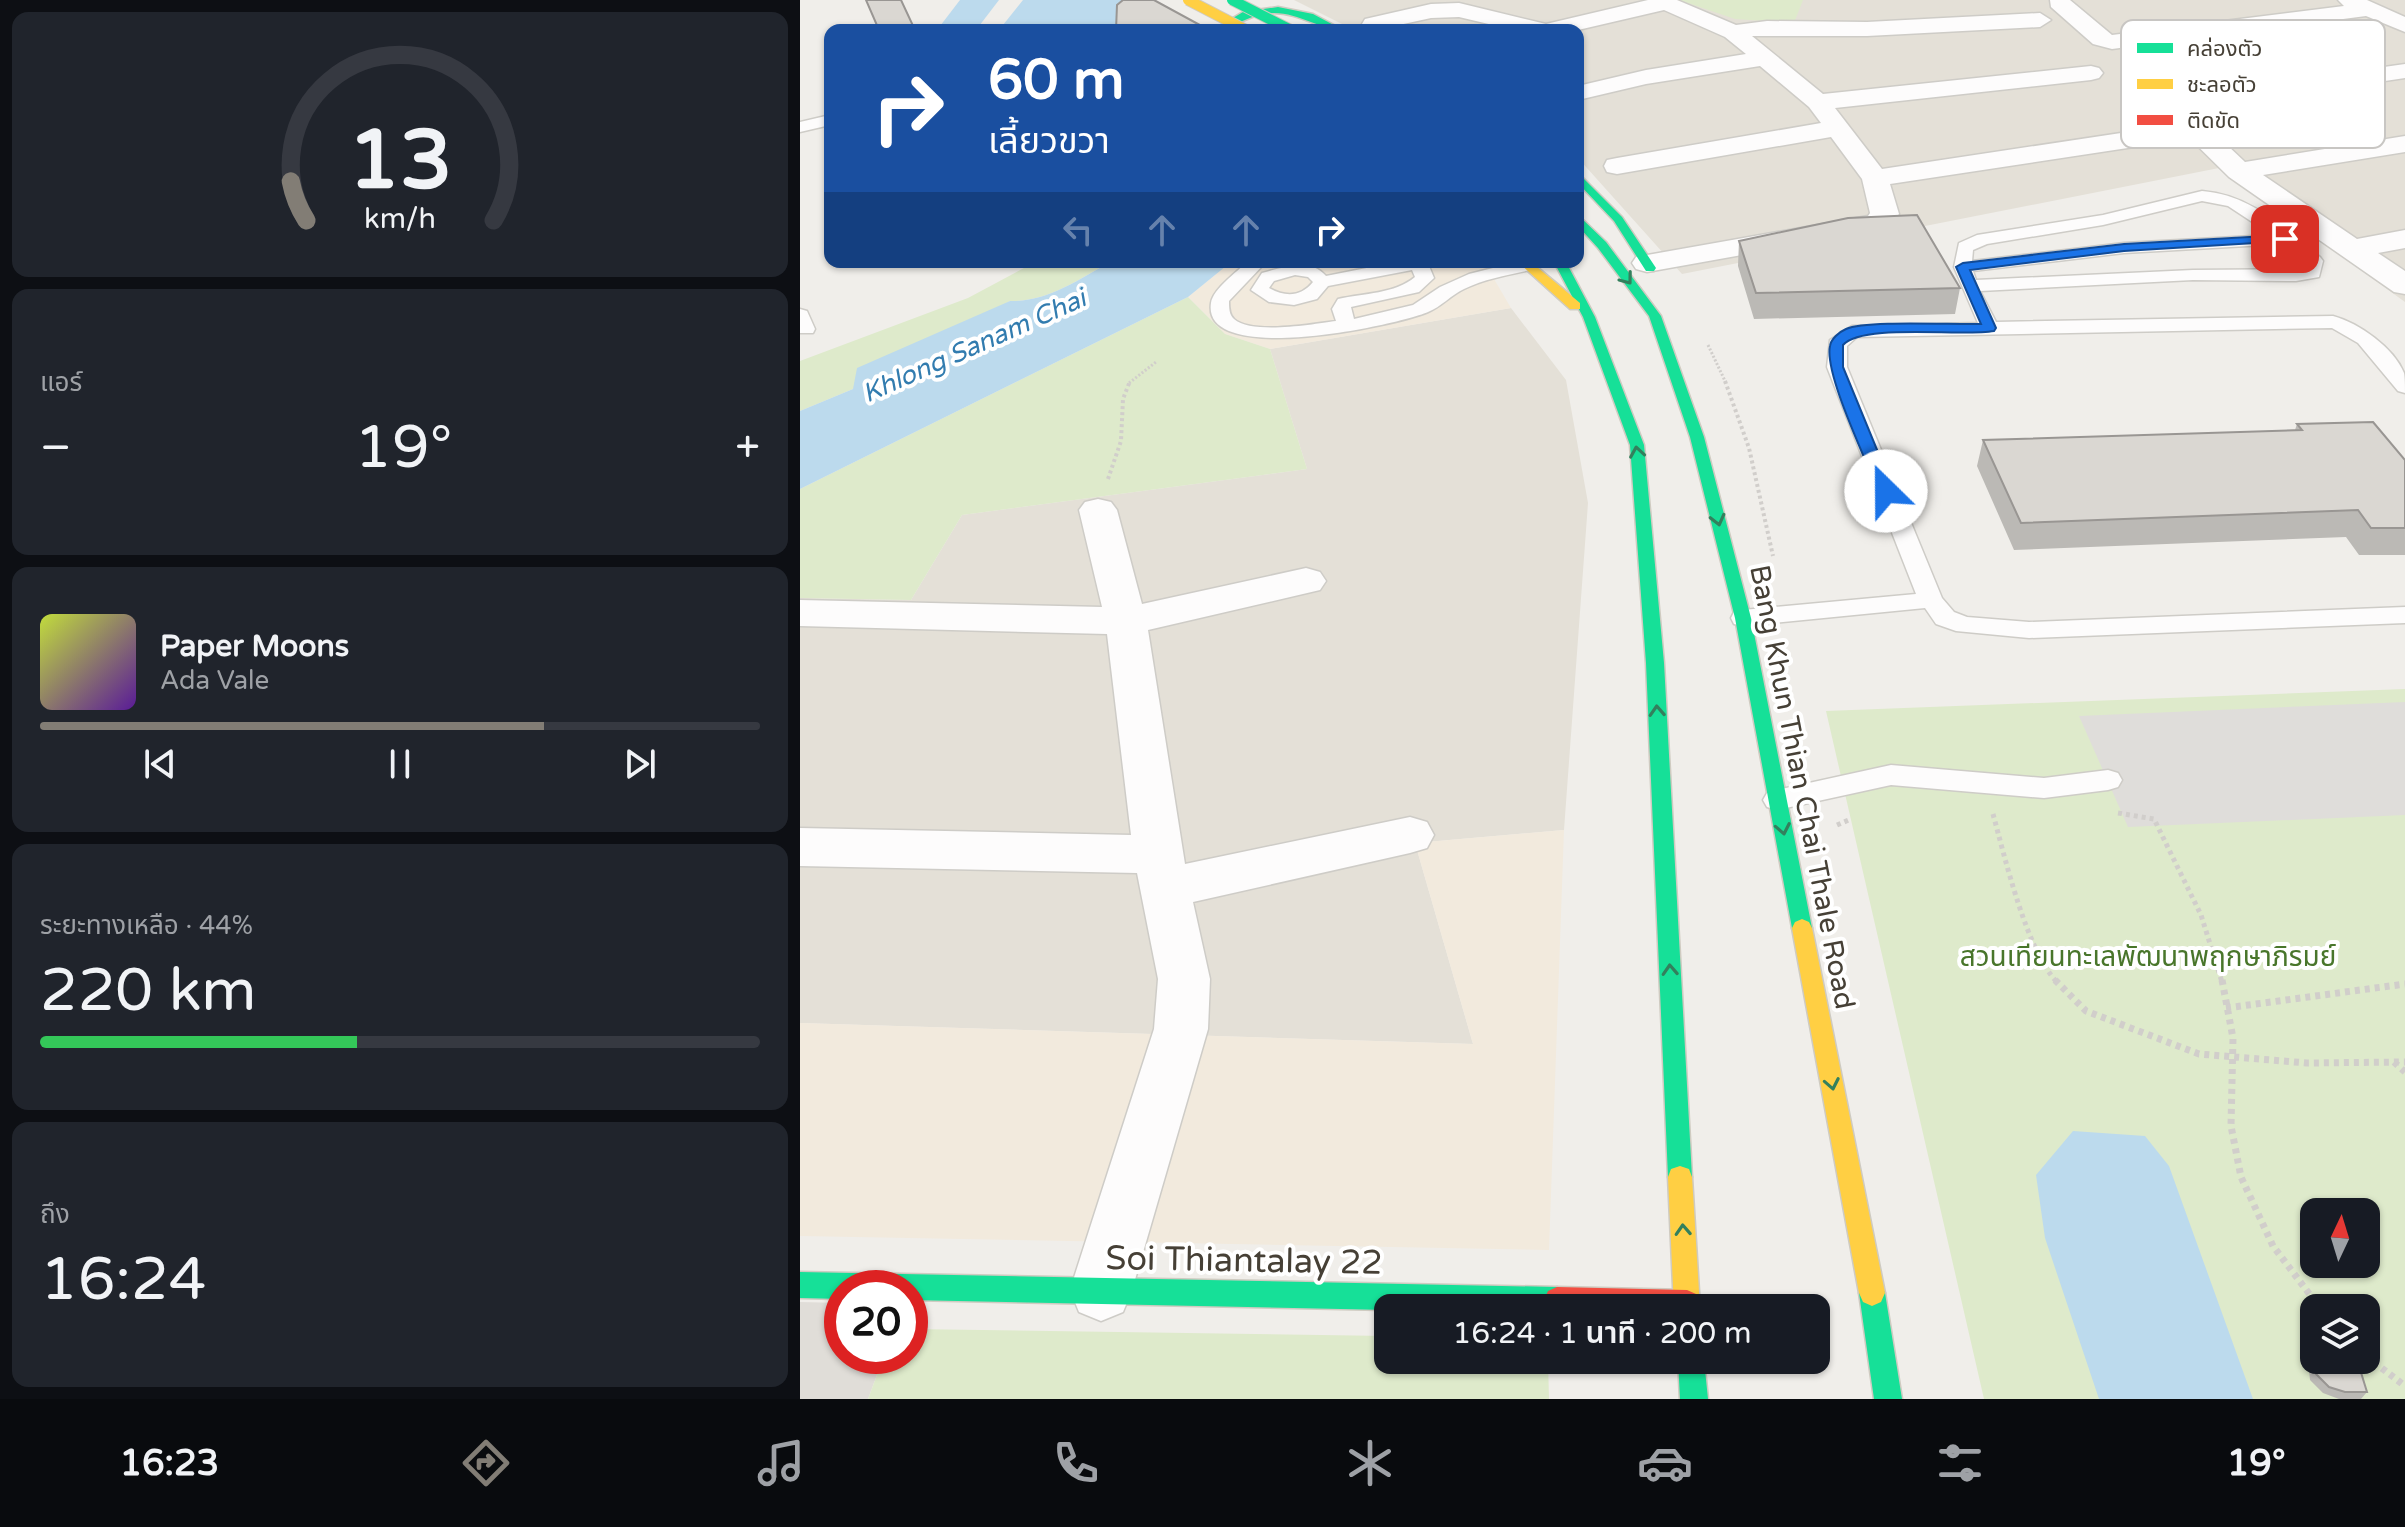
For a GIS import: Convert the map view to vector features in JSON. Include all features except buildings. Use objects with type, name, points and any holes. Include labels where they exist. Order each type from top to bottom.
[{"type":"main road","points":[[1188,0],[1234,24]]},
{"type":"main road","points":[[1232,0],[1279,24]]},
{"type":"main road","points":[[1223,24],[1239,16],[1269,11],[1301,12],[1326,24]]},
{"type":"main road","points":[[1584,182],[1613,209],[1647,263],[1656,282],[1655,316]]},
{"type":"main road","name":"Bang Khun Thian Chai Thale Road","points":[[1584,226],[1655,316],[1697,437],[1743,618],[1875,1309],[1888,1399]]},
{"type":"main road","points":[[1531,268],[1589,317]]},
{"type":"main road","points":[[1563,268],[1589,317],[1637,445],[1655,663],[1686,1294]]},
{"type":"main road","name":"Soi Thiantalay 22","points":[[800,1285],[1374,1297]]},
{"type":"main road","points":[[1692,1374],[1694,1399]]},
{"type":"street","points":[[1574,24],[1662,2],[1733,32],[1818,102],[1875,178],[1885,214],[1877,223],[1647,263]]},
{"type":"street","points":[[2059,2],[2101,39],[2121,41]]},
{"type":"street","points":[[2275,20],[2359,4],[2405,25]]},
{"type":"street","points":[[2216,6],[2246,20]]},
{"type":"street","points":[[1373,24],[1431,11],[1459,10],[1516,24]]},
{"type":"street","points":[[1733,32],[1767,28],[1867,29],[2040,20]]},
{"type":"street","points":[[1584,92],[1646,77],[1765,58]]},
{"type":"street","points":[[2385,74],[2405,71]]},
{"type":"street","points":[[1818,102],[2091,73]]},
{"type":"street","points":[[1617,166],[1837,128]]},
{"type":"street","points":[[1875,178],[2121,141]]},
{"type":"street","points":[[2385,147],[2405,144]]},
{"type":"street","points":[[2214,148],[2239,171],[2405,285]]},
{"type":"street","points":[[2239,171],[2380,148]]},
{"type":"street","points":[[2353,248],[2405,239]]},
{"type":"street","points":[[1098,510],[1126,621],[1161,871],[1184,979],[1181,1029],[1101,1290]]},
{"type":"street","points":[[800,613],[1126,621],[1306,581]]},
{"type":"street","points":[[800,847],[1161,871],[1410,835]]},
{"type":"lane","points":[[800,127],[824,121]]},
{"type":"lane","points":[[1970,286],[2147,277],[2296,276],[2313,273],[2314,261],[2246,206],[2219,195],[2202,196],[2103,220],[1983,239],[1965,247],[1963,267],[1970,286],[1990,328]]},
{"type":"lane","points":[[2103,220],[2147,277]]},
{"type":"lane","points":[[1963,267],[2124,248],[2285,239]]},
{"type":"lane","points":[[1251,268],[1220,300],[1220,313],[1228,324],[1243,331],[1266,334],[1346,324],[1423,309],[1445,291],[1487,273],[1509,268]]},
{"type":"lane","points":[[1229,290],[1260,286],[1281,268]]},
{"type":"lane","points":[[1292,268],[1314,273],[1322,282]]},
{"type":"lane","points":[[1260,286],[1260,290],[1271,297],[1289,300],[1309,296],[1316,292],[1322,282],[1391,268]]},
{"type":"lane","points":[[1346,324],[1341,309],[1345,303],[1413,288],[1425,278],[1422,268]]},
{"type":"lane","points":[[1458,268],[1466,282]]},
{"type":"lane","points":[[2405,387],[2359,333],[2348,325],[2333,322],[1852,332],[1837,344],[1837,367],[1931,600],[1945,618],[1965,625],[2029,630],[2405,615]]},
{"type":"lane","points":[[1743,618],[1931,600]]},
{"type":"lane","points":[[1777,800],[1891,775],[2044,788],[2108,780]]},
{"type":"path","points":[[1098,510],[1121,441],[1123,399],[1130,380],[1156,362]]},
{"type":"path","points":[[1987,782],[1990,805],[2013,888],[2046,971],[2086,1011],[2199,1054],[2307,1063],[2405,1062]]},
{"type":"path","points":[[2121,813],[2154,819],[2209,933],[2234,1058],[2231,1124],[2235,1156],[2252,1214],[2307,1294]]},
{"type":"path","points":[[2226,1008],[2405,984]]},
{"type":"path","points":[[2394,1062],[2405,1072]]},
{"type":"path","points":[[2380,1367],[2405,1386]]},
{"type":"shaded area","points":[[1294,0],[2405,0],[2405,302],[2219,168],[1682,274],[1584,165],[1584,24],[1342,24]]},
{"type":"shaded area","points":[[1224,268],[1488,268],[1511,308],[1270,349],[1225,334],[1188,297]]},
{"type":"shaded area","points":[[1511,308],[1566,380],[1588,503],[1564,830],[1415,843],[1473,1044],[800,1023],[800,598],[911,600],[962,515],[1307,469],[1270,349]]},
{"type":"shaded area","points":[[2405,702],[2405,815],[2128,827],[2079,716]]},
{"type":"shaded area","points":[[1564,830],[1549,1250],[800,1236],[800,1023],[1473,1044],[1415,843]]},
{"type":"shaded area","points":[[800,1302],[824,1303],[824,1374],[877,1374],[868,1399],[800,1399]]},
{"type":"green space","points":[[1679,0],[1803,0],[1794,23],[1735,19]]},
{"type":"green space","points":[[1024,268],[1100,268],[1049,294],[1010,301],[853,389],[800,411],[800,361],[968,298]]},
{"type":"green space","points":[[1188,297],[1225,334],[1270,349],[1307,469],[962,515],[911,600],[800,598],[800,489]]},
{"type":"green space","name":"สวนเทียนทะเลพัฒนาพฤกษาภิรมย์","points":[[2405,689],[2405,1399],[1984,1399],[1826,711]]},
{"type":"green space","points":[[928,1329],[1374,1336],[1374,1374],[1548,1374],[1549,1399],[868,1399],[877,1374],[928,1374]]},
{"type":"water","points":[[1023,0],[1140,0],[1124,24],[1004,24]]},
{"type":"water","name":"Khlong Sanam Chai","points":[[1100,268],[1224,268],[1188,297],[800,489],[800,411],[853,389],[857,368],[1010,301],[1037,298],[1074,283]]},
{"type":"water","points":[[2073,1131],[2145,1136],[2169,1166],[2253,1399],[2099,1399],[2045,1238],[2036,1175]]},
{"type":"waterway","points":[[961,24],[980,0]]},
{"type":"traffic: fast","points":[[1232,0],[1279,24]]},
{"type":"traffic: fast","points":[[1226,24],[1246,14],[1278,10],[1310,16],[1328,24]]},
{"type":"traffic: fast","points":[[1584,182],[1618,219],[1650,268]]},
{"type":"traffic: fast","points":[[1584,226],[1655,316],[1697,437],[1743,618],[1802,928]]},
{"type":"traffic: fast","points":[[1563,268],[1589,317],[1637,445],[1655,663],[1680,1177]]},
{"type":"traffic: fast","points":[[800,1285],[1374,1296]]},
{"type":"traffic: fast","points":[[1872,1293],[1888,1399]]},
{"type":"traffic: fast","points":[[1692,1374],[1694,1399]]},
{"type":"traffic: slow","points":[[1188,0],[1234,24]]},
{"type":"traffic: slow","points":[[1531,268],[1575,306]]},
{"type":"traffic: slow","points":[[1802,928],[1872,1293]]},
{"type":"traffic: slow","points":[[1680,1177],[1686,1294]]},
{"type":"route","points":[[1886,491],[1837,367],[1837,344],[1843,337],[1852,332],[1875,330],[1990,328],[1963,267],[2124,248],[2285,239]]}]
